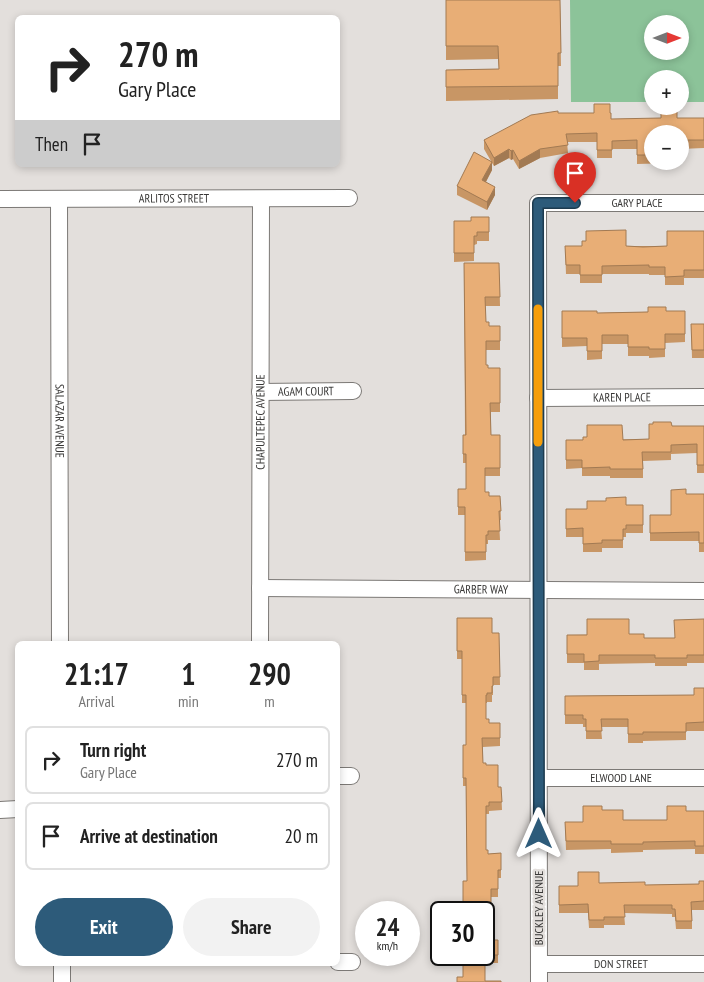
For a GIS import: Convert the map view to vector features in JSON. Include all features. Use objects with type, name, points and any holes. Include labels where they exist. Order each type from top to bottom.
[{"type":"street","name":"ARLITOS STREET","points":[[0,199],[348,198]]},
{"type":"street","name":"SALAZAR AVENUE","points":[[58,199],[60,641]]},
{"type":"street","name":"CHAPULTEPEC AVENUE","points":[[260,641],[261,199]]},
{"type":"street","name":"GARY PLACE","points":[[538,203],[704,203]]},
{"type":"street","name":"BUCKLEY AVENUE","points":[[538,203],[539,982]]},
{"type":"street","name":"AGAM COURT","points":[[260,392],[353,391]]},
{"type":"street","name":"KAREN PLACE","points":[[538,398],[704,397]]},
{"type":"street","name":"GARBER WAY","points":[[260,588],[704,591]]},
{"type":"street","name":"ELWOOD LANE","points":[[539,778],[704,778]]},
{"type":"street","points":[[0,810],[15,809]]},
{"type":"street","name":"DON STREET","points":[[539,964],[704,964]]},
{"type":"street","points":[[62,966],[62,982]]},
{"type":"green space","points":[[570,0],[704,0],[704,102],[689,102],[689,70],[644,70],[644,102],[571,102]]},
{"type":"building","points":[[446,0],[560,0],[561,53],[558,53],[558,86],[446,87],[446,70],[499,69],[498,46],[446,46]]},
{"type":"building","points":[[594,104],[610,104],[611,119],[661,118],[661,115],[677,115],[677,118],[704,118],[704,140],[689,140],[689,125],[644,125],[644,155],[637,155],[637,140],[612,141],[612,150],[597,150],[597,133],[566,134],[568,145],[540,149],[519,161],[513,150],[509,149],[494,158],[484,140],[531,115],[558,111],[558,113],[594,113]]},
{"type":"building","points":[[474,152],[492,162],[482,180],[495,187],[487,202],[457,186]]},
{"type":"building","points":[[471,217],[489,217],[489,232],[477,232],[477,236],[474,236],[474,253],[454,253],[454,221],[471,221]]},
{"type":"building","points":[[626,230],[626,246],[643,247],[667,246],[667,231],[704,231],[704,270],[684,270],[684,276],[665,277],[665,267],[649,267],[649,265],[602,266],[602,275],[580,275],[580,265],[566,265],[565,246],[582,246],[582,241],[586,241],[586,231]]},
{"type":"building","points":[[464,263],[499,263],[500,297],[485,297],[486,322],[489,322],[489,326],[500,326],[500,341],[486,341],[486,365],[488,365],[488,368],[500,368],[500,403],[490,403],[491,435],[500,435],[500,468],[485,468],[485,492],[489,492],[489,496],[500,496],[501,511],[499,511],[500,531],[488,531],[488,535],[486,535],[486,552],[465,552],[465,507],[458,507],[458,489],[466,489],[466,454],[463,454],[463,435],[466,435]]},
{"type":"building","points":[[648,307],[666,307],[666,311],[685,311],[685,334],[665,334],[665,349],[628,347],[628,335],[602,335],[602,351],[587,351],[587,338],[562,338],[562,311],[597,311],[597,313],[648,312]]},
{"type":"building","points":[[691,324],[704,324],[704,350],[692,350]]},
{"type":"building","points":[[653,422],[671,422],[672,426],[704,426],[704,465],[697,465],[697,444],[671,445],[671,452],[642,452],[643,469],[582,468],[582,460],[566,460],[566,440],[583,440],[583,437],[587,437],[587,425],[622,425],[623,440],[649,439],[649,424],[653,424]]},
{"type":"building","points":[[686,489],[686,494],[704,494],[704,543],[699,543],[699,532],[650,533],[650,515],[671,515],[671,490]]},
{"type":"building","points":[[626,497],[626,505],[643,505],[643,525],[626,525],[626,529],[623,529],[623,540],[602,540],[602,543],[583,544],[583,528],[566,529],[566,509],[587,509],[587,501],[606,501],[606,498]]},
{"type":"building","points":[[457,618],[492,618],[492,633],[499,633],[500,677],[493,677],[492,693],[487,693],[486,695],[486,719],[489,719],[489,723],[500,723],[500,738],[482,738],[483,763],[486,763],[486,765],[498,765],[498,787],[501,787],[502,802],[489,802],[489,806],[486,806],[486,850],[488,850],[488,854],[501,853],[501,870],[498,870],[498,889],[491,889],[491,901],[463,901],[463,881],[467,881],[466,778],[463,778],[463,745],[466,745],[466,695],[462,695],[462,651],[457,651]]},
{"type":"building","points":[[587,619],[629,619],[629,634],[644,634],[644,638],[675,638],[674,620],[704,619],[704,655],[687,655],[687,658],[655,658],[655,655],[599,655],[599,661],[584,662],[584,654],[567,654],[567,635],[587,635]]},
{"type":"building","points":[[694,688],[704,688],[704,722],[686,723],[686,732],[628,734],[628,719],[601,719],[602,731],[586,731],[586,719],[583,719],[583,715],[565,715],[565,696],[694,695]]},
{"type":"building","points":[[583,806],[602,806],[602,810],[623,810],[623,820],[667,820],[667,806],[686,806],[686,811],[704,811],[704,846],[695,846],[695,841],[611,844],[611,841],[566,841],[565,822],[583,822]]},
{"type":"building","points":[[578,872],[599,872],[599,883],[645,882],[645,885],[699,884],[699,881],[704,881],[704,901],[691,902],[692,921],[676,921],[675,909],[672,909],[672,905],[624,905],[625,917],[604,917],[604,920],[589,920],[588,904],[559,905],[559,886],[578,886]]},
{"type":"building","points":[[495,940],[498,940],[498,955],[495,955]]},
{"type":"building","points":[[463,966],[485,966],[485,981],[501,982],[457,982],[457,977],[463,977]]},
{"type":"slow traffic","points":[[538,309],[538,442]]},
{"type":"route","points":[[539,834],[538,203],[575,203]]}]
